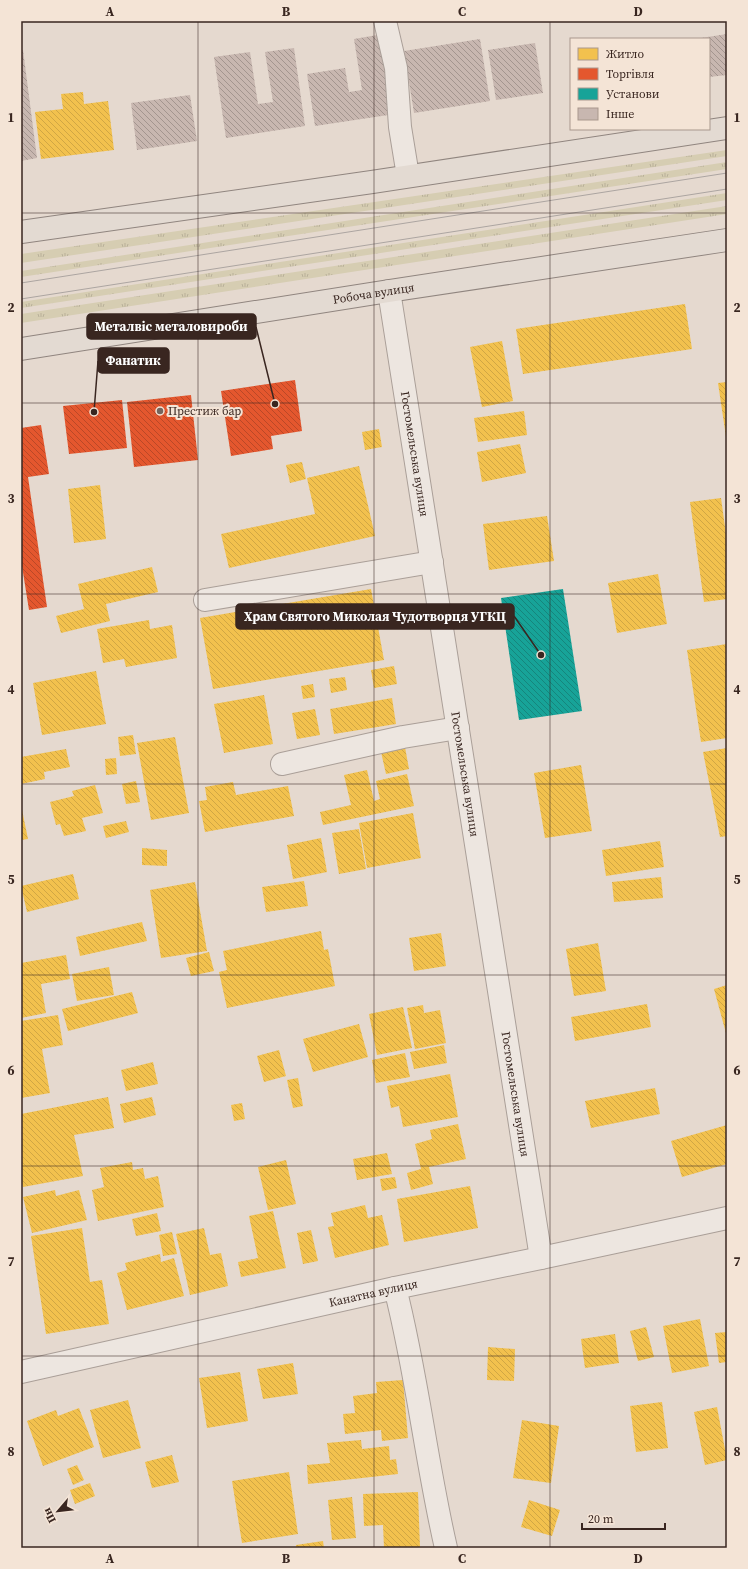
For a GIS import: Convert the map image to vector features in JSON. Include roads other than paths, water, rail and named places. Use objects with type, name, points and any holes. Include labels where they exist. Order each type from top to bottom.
[{"type":"main road","points":[[21,232],[727,128]]},
{"type":"main road","name":"Робоча вулиця","points":[[21,349],[727,240]]},
{"type":"street","points":[[385,21],[396,68],[400,127],[408,176]]},
{"type":"street","name":"Гостомельська вулиця","points":[[389,291],[541,1258]]},
{"type":"street","points":[[205,600],[432,562]]},
{"type":"street","points":[[282,764],[403,737],[458,728]]},
{"type":"street","name":"Канатна вулиця","points":[[21,1372],[394,1288],[727,1218]]},
{"type":"street","points":[[394,1288],[406,1332],[434,1497],[446,1548]]},
{"type":"tram line","points":[[21,283],[727,173]]},
{"type":"tram line","points":[[21,299],[727,189]]},
{"type":"place","name":"Металвіс металовироби","points":[[275,404]]},
{"type":"place","name":"Престиж бар","points":[[160,411]]},
{"type":"place","name":"Фанатик","points":[[94,412]]},
{"type":"place","name":"Храм Святого Миколая Чудотворця УГКЦ","points":[[541,655]]}]
